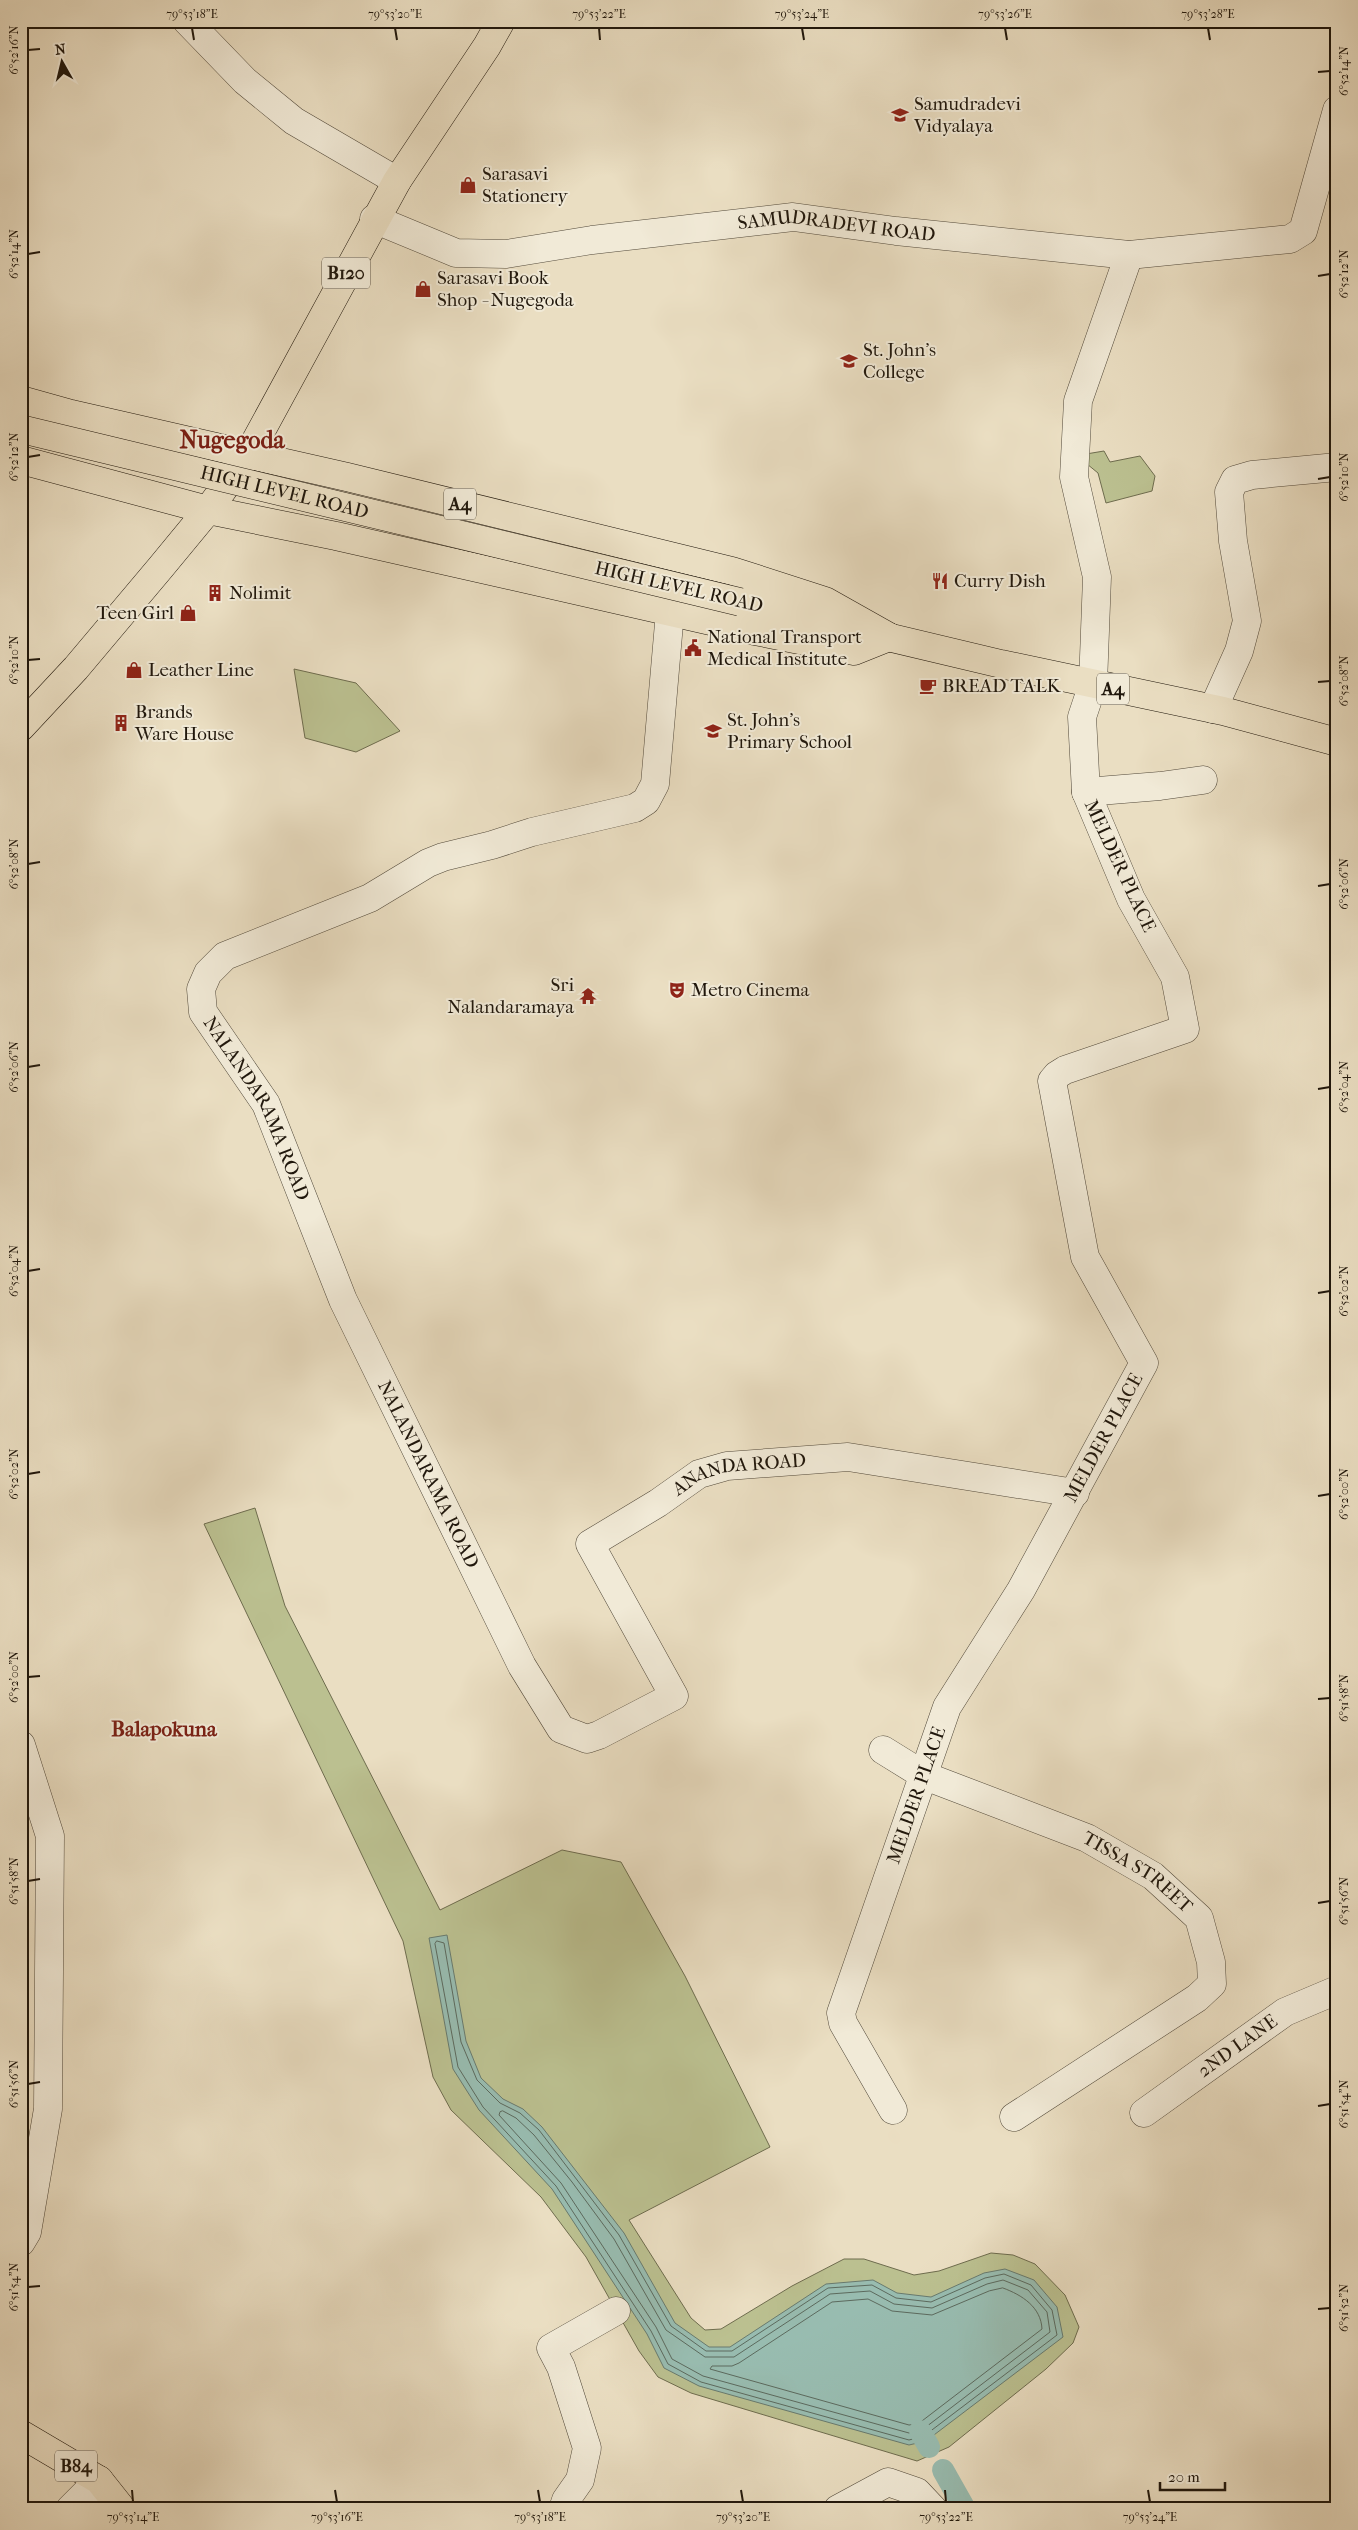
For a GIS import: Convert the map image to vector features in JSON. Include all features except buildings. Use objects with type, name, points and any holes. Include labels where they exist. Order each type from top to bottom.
[{"type":"main road","name":"B120","points":[[21,727],[76,668],[201,518],[248,455],[374,219],[487,46],[501,21]]},
{"type":"main road","name":"A4","points":[[21,400],[71,414],[347,477],[762,579],[825,600],[889,637]]},
{"type":"main road","points":[[57,470],[71,414]]},
{"type":"main road","name":"HIGH LEVEL ROAD","points":[[21,429],[889,637],[1092,684],[1214,709],[1337,742]]},
{"type":"main road","points":[[21,460],[57,470],[201,518],[336,536],[670,612],[854,651],[889,637]]},
{"type":"main road","points":[[336,536],[347,477]]},
{"type":"main road","name":"B84","points":[[21,2434],[99,2480],[122,2509]]},
{"type":"street","points":[[187,21],[244,81],[294,121],[397,182]]},
{"type":"street","name":"SAMUDRADEVI ROAD","points":[[374,219],[456,253],[506,254],[592,240],[793,217],[905,232],[1129,255],[1290,239],[1303,231],[1337,110]]},
{"type":"street","name":"MELDER PLACE","points":[[893,2110],[843,2023],[841,2013],[925,1776],[947,1707],[1021,1590],[1144,1362],[1085,1257],[1052,1081],[1065,1070],[1184,1029],[1175,977],[1131,899],[1086,792],[1082,717],[1092,684],[1097,577],[1074,476],[1078,401],[1129,255]]},
{"type":"street","points":[[1214,709],[1239,652],[1247,621],[1233,540],[1229,492],[1235,480],[1252,474],[1337,468]]},
{"type":"street","name":"NALANDARAMA ROAD","points":[[670,612],[655,784],[646,801],[635,808],[532,832],[436,860],[370,898],[225,956],[208,973],[201,989],[203,1012],[266,1104],[343,1300],[522,1666],[561,1728],[587,1739],[599,1735],[674,1696]]},
{"type":"street","points":[[1086,792],[1160,786],[1203,780]]},
{"type":"street","name":"ANANDA ROAD","points":[[674,1696],[590,1544],[658,1503],[699,1474],[727,1466],[848,1457],[1075,1493]]},
{"type":"street","points":[[21,1745],[50,1836],[48,2109],[27,2232],[21,2242]]},
{"type":"street","points":[[883,1750],[925,1776]]},
{"type":"street","name":"TISSA STREET","points":[[925,1776],[1087,1838],[1153,1876],[1199,1918],[1204,1932],[1212,1984],[1197,1998],[1014,2117]]},
{"type":"street","name":"2ND LANE","points":[[1144,2113],[1285,2012],[1337,1990]]},
{"type":"street","points":[[564,2509],[566,2500],[580,2480],[587,2448],[561,2367],[551,2348],[616,2311]]},
{"type":"street","points":[[70,2509],[99,2480]]},
{"type":"street","points":[[838,2509],[888,2482],[917,2492],[932,2508]]},
{"type":"green space","points":[[1104,451],[1110,462],[1140,456],[1155,476],[1152,491],[1106,503],[1098,473],[1087,464],[1086,454]]},
{"type":"green space","points":[[294,669],[356,683],[400,731],[356,752],[305,738]]},
{"type":"green space","points":[[255,1508],[285,1606],[440,1910],[562,1850],[621,1862],[685,1976],[770,2147],[629,2220],[691,2318],[705,2330],[721,2329],[792,2286],[844,2259],[864,2259],[914,2275],[939,2271],[991,2253],[1013,2255],[1035,2264],[1065,2295],[1079,2327],[1073,2343],[1046,2369],[949,2447],[917,2461],[691,2393],[658,2377],[639,2351],[586,2257],[541,2197],[451,2110],[433,2077],[403,1941],[204,1524]]},
{"type":"water","points":[[447,1935],[466,2041],[481,2078],[503,2099],[523,2109],[542,2127],[624,2233],[675,2323],[709,2347],[730,2347],[826,2284],[873,2280],[897,2293],[931,2297],[984,2273],[1005,2269],[1034,2280],[1057,2307],[1063,2337],[926,2441],[909,2445],[699,2386],[664,2368],[647,2334],[552,2189],[479,2110],[453,2069],[429,1938]]},
{"type":"waterway","points":[[920,2431],[929,2447]]},
{"type":"waterway","points":[[943,2470],[965,2509]]},
{"type":"place","name":"Samudradevi Vidyalaya","points":[[900,115]]},
{"type":"place","name":"Sarasavi Stationery","points":[[468,185]]},
{"type":"place","name":"Sarasavi Book Shop - Nugegoda","points":[[423,289]]},
{"type":"place","name":"St. John's College","points":[[849,361]]},
{"type":"place","name":"Curry Dish","points":[[940,581]]},
{"type":"place","name":"Nolimit","points":[[215,593]]},
{"type":"place","name":"Teen Girl","points":[[188,613]]},
{"type":"place","name":"National Transport Medical Institute","points":[[693,648]]},
{"type":"place","name":"Leather Line","points":[[134,670]]},
{"type":"place","name":"BREAD TALK","points":[[928,686]]},
{"type":"place","name":"Brands Ware House","points":[[121,723]]},
{"type":"place","name":"St. John's Primary School","points":[[713,731]]},
{"type":"place","name":"Metro Cinema","points":[[677,990]]},
{"type":"place","name":"Sri Nalandaramaya","points":[[588,996]]},
{"type":"district","name":"Nugegoda","points":[[232,440]]},
{"type":"district","name":"Balapokuna","points":[[164,1729]]}]
